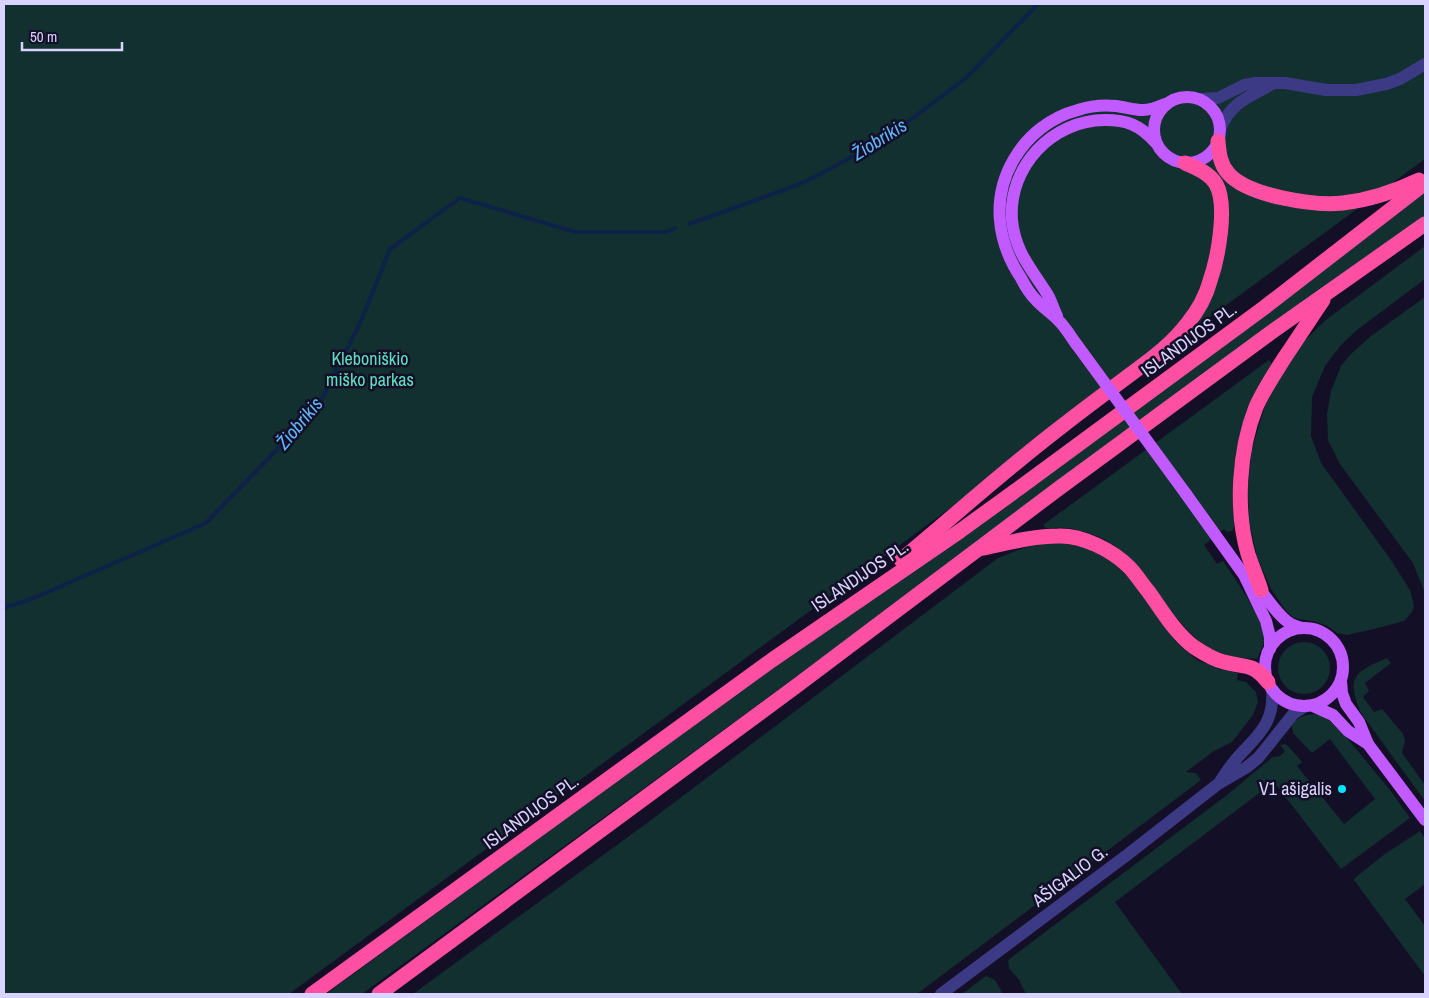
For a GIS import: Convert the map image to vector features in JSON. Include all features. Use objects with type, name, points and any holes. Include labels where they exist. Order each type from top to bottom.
[{"type":"highway","points":[[1219,135],[1219,152],[1224,168],[1235,180],[1256,191],[1301,202],[1324,204],[1359,200],[1405,186],[1425,177]]},
{"type":"highway","points":[[832,618],[1052,434],[1155,356],[1188,324],[1210,282],[1216,260],[1222,215],[1219,192],[1216,185],[1204,172],[1185,163]]},
{"type":"highway","name":"ISLANDIJOS PL.","points":[[312,994],[720,698],[1022,486],[1265,307],[1425,183]]},
{"type":"highway","points":[[379,994],[799,684],[975,550],[1249,349],[1425,224]]},
{"type":"highway","points":[[1261,590],[1248,552],[1240,496],[1247,436],[1256,407],[1270,380],[1327,293]]},
{"type":"highway","points":[[975,550],[1040,537],[1060,535],[1080,539],[1099,546],[1114,554],[1130,568],[1181,635],[1193,646],[1205,654],[1224,662],[1252,668],[1260,673],[1270,686]]},
{"type":"main road","points":[[1059,321],[1046,292],[1020,251],[1015,236],[1012,220],[1012,203],[1015,187],[1021,172],[1040,146],[1052,136],[1081,122],[1096,120],[1128,122],[1138,126],[1147,133],[1166,156],[1175,161],[1185,163],[1196,162],[1213,150],[1219,135],[1218,120],[1214,111],[1201,99],[1182,97],[1143,110],[1115,106],[1097,106],[1079,109],[1045,125],[1031,137],[1009,167],[1003,183],[999,219],[1004,245],[1016,270],[1031,293],[1059,321],[1244,575],[1266,621],[1270,637],[1270,649]]},
{"type":"main road","points":[[1155,142],[1154,122],[1158,112],[1165,104]]},
{"type":"main road","points":[[1244,575],[1261,590],[1290,624],[1318,631],[1326,635],[1338,647],[1343,664],[1341,680],[1344,698],[1359,722],[1368,744],[1425,820]]},
{"type":"main road","points":[[1302,628],[1283,634],[1276,640],[1266,659],[1265,670],[1270,686],[1278,697],[1295,706],[1309,706],[1330,697],[1341,680]]},
{"type":"main road","points":[[1309,706],[1333,715],[1348,731],[1368,744]]},
{"type":"street","points":[[1201,99],[1218,98],[1244,85],[1256,83],[1297,84],[1326,90],[1356,90],[1400,79],[1425,64]]},
{"type":"street","points":[[1219,135],[1229,112],[1235,106],[1272,84]]},
{"type":"street","name":"AŠIGALIO G.","points":[[1218,784],[1238,757],[1256,738],[1270,715],[1273,702],[1270,686]]},
{"type":"street","name":"AŠIGALIO G.","points":[[941,994],[1119,861],[1218,784],[1247,768],[1258,758],[1294,714],[1309,706]]},
{"type":"green space","name":"Kleboniškio miško parkas","points":[[4,4],[1425,4],[1425,159],[289,994],[4,994]]},
{"type":"green space","points":[[1425,190],[1425,217],[362,994],[326,994]]},
{"type":"green space","points":[[1425,246],[1425,279],[1357,330],[1341,345],[1325,366],[1312,397],[1311,436],[1321,463],[1391,560],[1410,590],[1414,606],[1412,612],[1404,621],[1347,635],[1337,633],[1317,622],[1294,618],[1286,611],[1271,589],[1257,557],[1249,521],[1248,486],[1252,449],[1264,409],[1280,375],[1303,342],[1327,319]]},
{"type":"green space","points":[[1425,297],[1425,593],[1413,563],[1340,464],[1328,440],[1327,414],[1331,391],[1341,366],[1351,354],[1371,336]]},
{"type":"green space","points":[[1269,360],[1272,364],[1237,452],[1233,490],[1235,526],[1232,531],[1227,532],[1224,529],[1204,545],[1217,564],[1223,561],[1260,622],[1264,640],[1257,659],[1241,658],[1226,655],[1209,648],[1198,640],[1187,630],[1132,560],[1120,550],[1091,534],[1073,529],[1046,528],[1043,525]]},
{"type":"green space","points":[[1054,541],[1086,548],[1110,560],[1129,578],[1176,642],[1197,660],[1219,669],[1238,673],[1237,680],[1246,682],[1256,692],[1258,702],[1253,715],[1232,742],[1214,751],[1186,772],[1196,773],[1201,780],[917,994],[413,994],[647,823],[998,558],[1023,548]]},
{"type":"green space","points":[[1304,642],[1314,644],[1322,650],[1328,658],[1330,668],[1328,678],[1322,686],[1314,692],[1304,694],[1294,692],[1286,686],[1280,678],[1278,668],[1280,658],[1286,650],[1294,644]]},
{"type":"green space","points":[[1387,658],[1391,663],[1365,683],[1369,691],[1363,697],[1374,712],[1382,709],[1403,734],[1405,741],[1402,753],[1425,785],[1425,801],[1361,713],[1356,701],[1354,683],[1356,677],[1367,667]]},
{"type":"green space","points":[[1314,714],[1325,716],[1347,738],[1390,790],[1410,818],[1341,869],[1274,782],[1115,902],[1182,994],[1026,994],[1019,980],[1009,968],[1008,960],[1227,795],[1273,757],[1280,756],[1285,751],[1280,745],[1285,744],[1288,746],[1302,762],[1297,766],[1344,824],[1375,799],[1330,739],[1312,753],[1293,733],[1292,724],[1302,717]]},
{"type":"green space","points":[[1420,831],[1425,839],[1425,884],[1405,899],[1425,926],[1425,976],[1354,880],[1385,854]]},
{"type":"green space","points":[[986,976],[995,980],[1003,994],[962,994]]},
{"type":"waterway","name":"Žiobrikis","points":[[689,224],[809,180],[885,139],[966,78],[1038,4]]},
{"type":"waterway","name":"Žiobrikis","points":[[4,608],[34,598],[206,523],[317,408],[361,321],[390,249],[460,198],[575,232],[667,232],[675,228]]},
{"type":"place","name":"V1 ašigalis","points":[[1342,789]]}]
